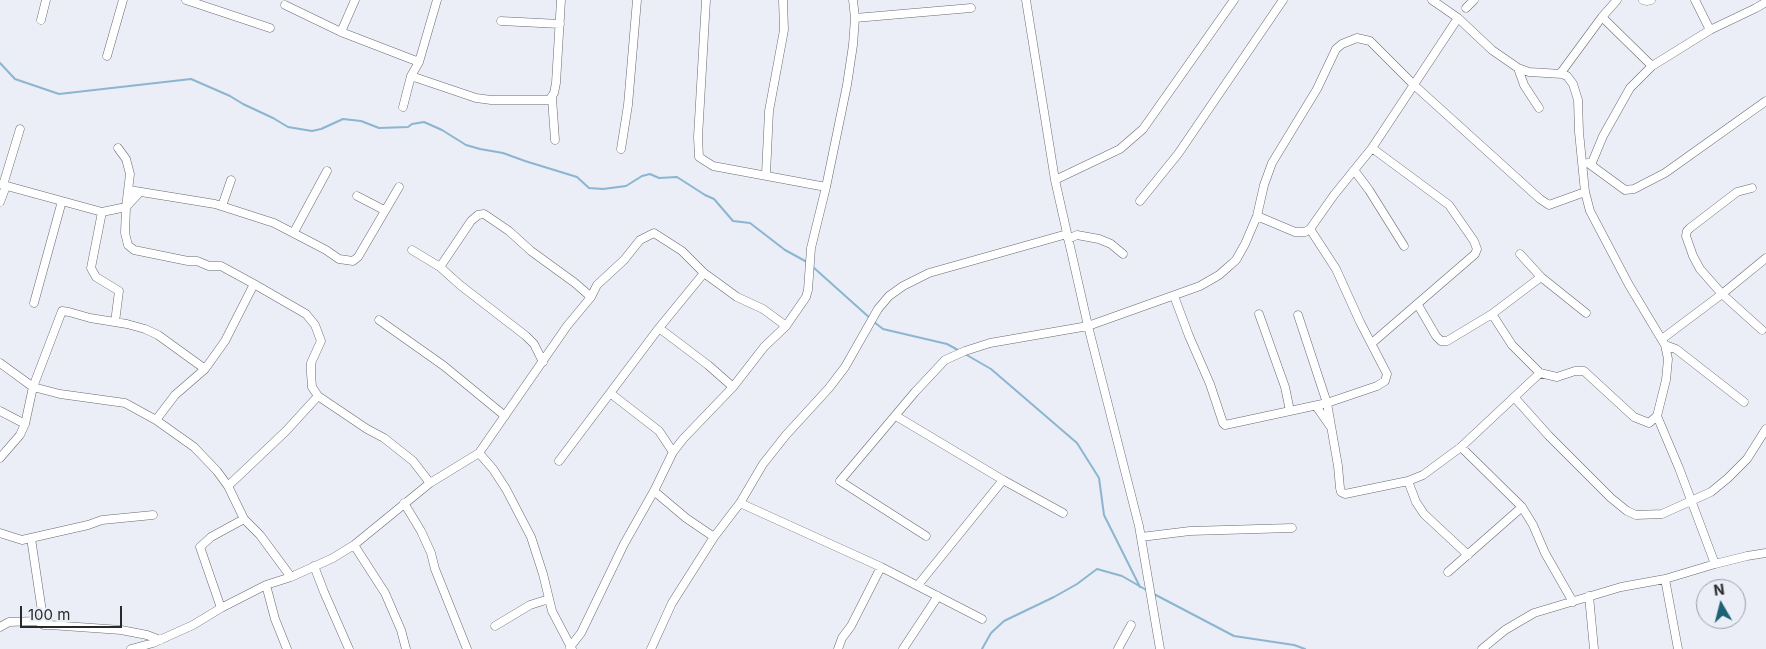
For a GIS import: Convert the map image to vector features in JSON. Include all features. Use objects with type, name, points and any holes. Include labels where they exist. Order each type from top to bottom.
[{"type":"street","points":[[41,20],[46,0]]},
{"type":"street","points":[[107,56],[123,0]]},
{"type":"street","points":[[186,0],[270,28]]},
{"type":"street","points":[[341,32],[355,0]]},
{"type":"street","points":[[403,107],[411,76],[419,62],[437,0]]},
{"type":"street","points":[[556,140],[552,98],[556,84],[561,0]]},
{"type":"street","points":[[621,149],[629,96],[637,0]]},
{"type":"street","points":[[706,0],[698,136],[699,157],[713,166],[766,174],[826,187]]},
{"type":"street","points":[[766,174],[770,112],[784,30],[783,0]]},
{"type":"street","points":[[479,454],[493,468],[506,488],[531,537],[552,611],[571,648],[581,633],[624,544],[654,491],[673,452],[764,347],[786,326],[806,297],[811,248],[847,85],[853,44],[853,0]]},
{"type":"street","points":[[1026,0],[1055,180],[1088,326],[1141,538],[1160,649]]},
{"type":"street","points":[[1055,180],[1120,148],[1143,129],[1234,0]]},
{"type":"street","points":[[1140,201],[1178,154],[1283,0]]},
{"type":"street","points":[[1432,0],[1458,18],[1492,50],[1518,68],[1528,72],[1568,76],[1573,84],[1577,92],[1578,132],[1585,192],[1590,211],[1629,285],[1664,342],[1668,359],[1666,380],[1657,416],[1649,423],[1634,417],[1584,370],[1557,377],[1540,373],[1512,345],[1492,314]]},
{"type":"street","points":[[1466,8],[1474,0]]},
{"type":"street","points":[[1560,74],[1602,17],[1618,0]]},
{"type":"street","points":[[1643,0],[1651,0]]},
{"type":"street","points":[[1695,0],[1710,30]]},
{"type":"street","points":[[1591,165],[1603,136],[1630,88],[1652,66],[1710,30],[1766,2]]},
{"type":"street","points":[[285,5],[341,32],[419,62]]},
{"type":"street","points":[[854,18],[970,8]]},
{"type":"street","points":[[1602,17],[1652,66]]},
{"type":"street","points":[[1257,216],[1294,232],[1305,232],[1310,229],[1372,148],[1458,18]]},
{"type":"street","points":[[501,21],[560,24]]},
{"type":"street","points":[[926,536],[840,481],[915,392],[946,360],[965,351],[990,343],[1088,326],[1200,286],[1219,275],[1232,264],[1245,244],[1257,216],[1264,184],[1272,163],[1317,89],[1336,49],[1342,44],[1357,38],[1370,40],[1414,85],[1540,199],[1549,204],[1585,192]]},
{"type":"street","points":[[1518,68],[1524,85],[1539,108]]},
{"type":"street","points":[[411,76],[476,98],[546,101],[552,98]]},
{"type":"street","points":[[1582,160],[1625,190],[1634,190],[1665,174],[1766,101]]},
{"type":"street","points":[[0,202],[3,185],[20,129]]},
{"type":"street","points":[[118,148],[126,159],[129,168],[126,242],[134,250],[188,261],[197,261],[208,266],[221,266],[306,314],[315,325],[320,341],[311,364],[312,387],[318,396],[391,444],[413,461],[430,483]]},
{"type":"street","points":[[1372,148],[1449,205],[1476,246],[1475,254],[1372,343]]},
{"type":"street","points":[[1354,170],[1369,190],[1404,246]]},
{"type":"street","points":[[294,232],[327,171]]},
{"type":"street","points":[[222,206],[231,180]]},
{"type":"street","points":[[3,185],[102,212],[126,207],[140,192]]},
{"type":"street","points":[[129,190],[222,206],[274,223],[335,254],[339,259],[353,261],[358,257],[398,188]]},
{"type":"street","points":[[1752,188],[1737,192],[1690,228],[1686,234],[1687,241],[1700,269],[1722,294],[1762,330]]},
{"type":"street","points":[[357,196],[384,210]]},
{"type":"street","points":[[34,302],[62,201]]},
{"type":"street","points":[[102,212],[91,268],[96,277],[119,290],[115,322]]},
{"type":"street","points":[[440,267],[471,220],[478,215],[484,214],[510,231],[531,251],[591,297]]},
{"type":"street","points":[[1174,296],[1210,384],[1223,423],[1228,426],[1316,406],[1378,386],[1385,381],[1387,374],[1360,322],[1336,269],[1310,229]]},
{"type":"street","points":[[131,649],[156,644],[266,585],[292,577],[333,558],[354,545],[430,483],[479,454],[597,286],[624,260],[640,240],[654,233],[682,251],[704,273],[737,297],[763,310],[786,326]]},
{"type":"street","points":[[651,649],[672,603],[714,538],[740,503],[763,464],[845,367],[878,309],[889,296],[903,286],[929,273],[1068,236],[1077,235],[1099,239],[1112,244],[1123,254]]},
{"type":"street","points":[[412,250],[440,267],[460,285],[526,336],[534,344],[543,362]]},
{"type":"street","points":[[1520,254],[1541,277],[1586,313]]},
{"type":"street","points":[[1664,342],[1766,258]]},
{"type":"street","points":[[558,461],[659,328],[704,273]]},
{"type":"street","points":[[1418,305],[1436,336],[1447,341],[1492,314],[1541,277]]},
{"type":"street","points":[[156,420],[175,395],[205,369],[224,341],[254,284]]},
{"type":"street","points":[[0,458],[20,435],[25,424],[33,387],[52,339],[60,312],[69,312],[145,329],[158,335],[205,369]]},
{"type":"street","points":[[1259,314],[1285,387],[1290,412]]},
{"type":"street","points":[[1298,315],[1327,403],[1340,488],[1342,493],[1346,494],[1408,481],[1423,475],[1461,447],[1540,373]]},
{"type":"street","points":[[379,320],[444,366],[505,416]]},
{"type":"street","points":[[659,328],[708,364],[732,386]]},
{"type":"street","points":[[1664,342],[1744,402]]},
{"type":"street","points":[[0,363],[33,387],[60,394],[125,403],[156,420],[194,447],[217,471],[228,486],[244,519],[260,535],[292,577]]},
{"type":"street","points":[[610,393],[659,431],[673,452]]},
{"type":"street","points":[[228,486],[286,431],[318,396]]},
{"type":"street","points":[[1514,398],[1548,436],[1612,498],[1627,511],[1636,515],[1662,514],[1711,492],[1747,459],[1766,429]]},
{"type":"street","points":[[1316,406],[1332,427]]},
{"type":"street","points":[[0,411],[25,424]]},
{"type":"street","points":[[896,416],[1003,480],[1064,512]]},
{"type":"street","points":[[1657,416],[1692,501],[1715,564]]},
{"type":"street","points":[[1461,447],[1522,507],[1573,602]]},
{"type":"street","points":[[918,585],[1003,480]]},
{"type":"street","points":[[1408,481],[1416,502],[1424,514],[1468,555]]},
{"type":"street","points":[[654,491],[686,518],[714,538]]},
{"type":"street","points":[[404,503],[425,538],[438,578],[467,649]]},
{"type":"street","points":[[740,503],[881,567],[982,619]]},
{"type":"street","points":[[1448,572],[1522,507]]},
{"type":"street","points":[[0,533],[22,540],[102,520],[153,515]]},
{"type":"street","points":[[221,608],[200,548],[211,537],[244,519]]},
{"type":"street","points":[[1141,538],[1190,531],[1292,528]]},
{"type":"street","points":[[31,538],[44,625]]},
{"type":"street","points":[[354,545],[385,593],[402,630],[406,649]]},
{"type":"street","points":[[1482,649],[1521,619],[1534,613],[1621,587],[1665,579],[1715,564],[1766,553]]},
{"type":"street","points":[[314,566],[349,649]]},
{"type":"street","points":[[838,649],[842,638],[851,626],[881,567]]},
{"type":"street","points":[[1665,579],[1678,649]]},
{"type":"street","points":[[266,585],[274,619],[287,649]]},
{"type":"street","points":[[903,649],[938,596]]},
{"type":"street","points":[[1589,596],[1594,649]]},
{"type":"street","points":[[495,626],[530,604],[549,599]]},
{"type":"street","points":[[0,627],[9,622],[37,621],[44,625],[121,630],[147,635],[156,644]]},
{"type":"street","points":[[1118,649],[1131,625]]},
{"type":"waterway","points":[[0,63],[15,79],[59,94],[191,79],[230,96],[288,127],[312,131],[343,119],[361,121],[379,128],[408,127],[412,124],[424,122],[442,130],[466,145],[503,153],[577,177],[589,188],[603,189],[626,186],[642,176],[650,174],[659,178],[677,177],[714,199],[733,221],[750,223],[785,250],[807,262]]},
{"type":"waterway","points":[[813,267],[871,319]]},
{"type":"waterway","points":[[874,322],[883,329],[947,344],[958,350]]},
{"type":"waterway","points":[[965,354],[991,369],[1077,443],[1099,478],[1104,515],[1140,587]]},
{"type":"waterway","points":[[982,649],[991,633],[1004,621],[1054,597],[1077,584],[1097,569],[1122,576],[1148,591]]},
{"type":"waterway","points":[[1152,593],[1234,636],[1294,645],[1305,649]]}]
